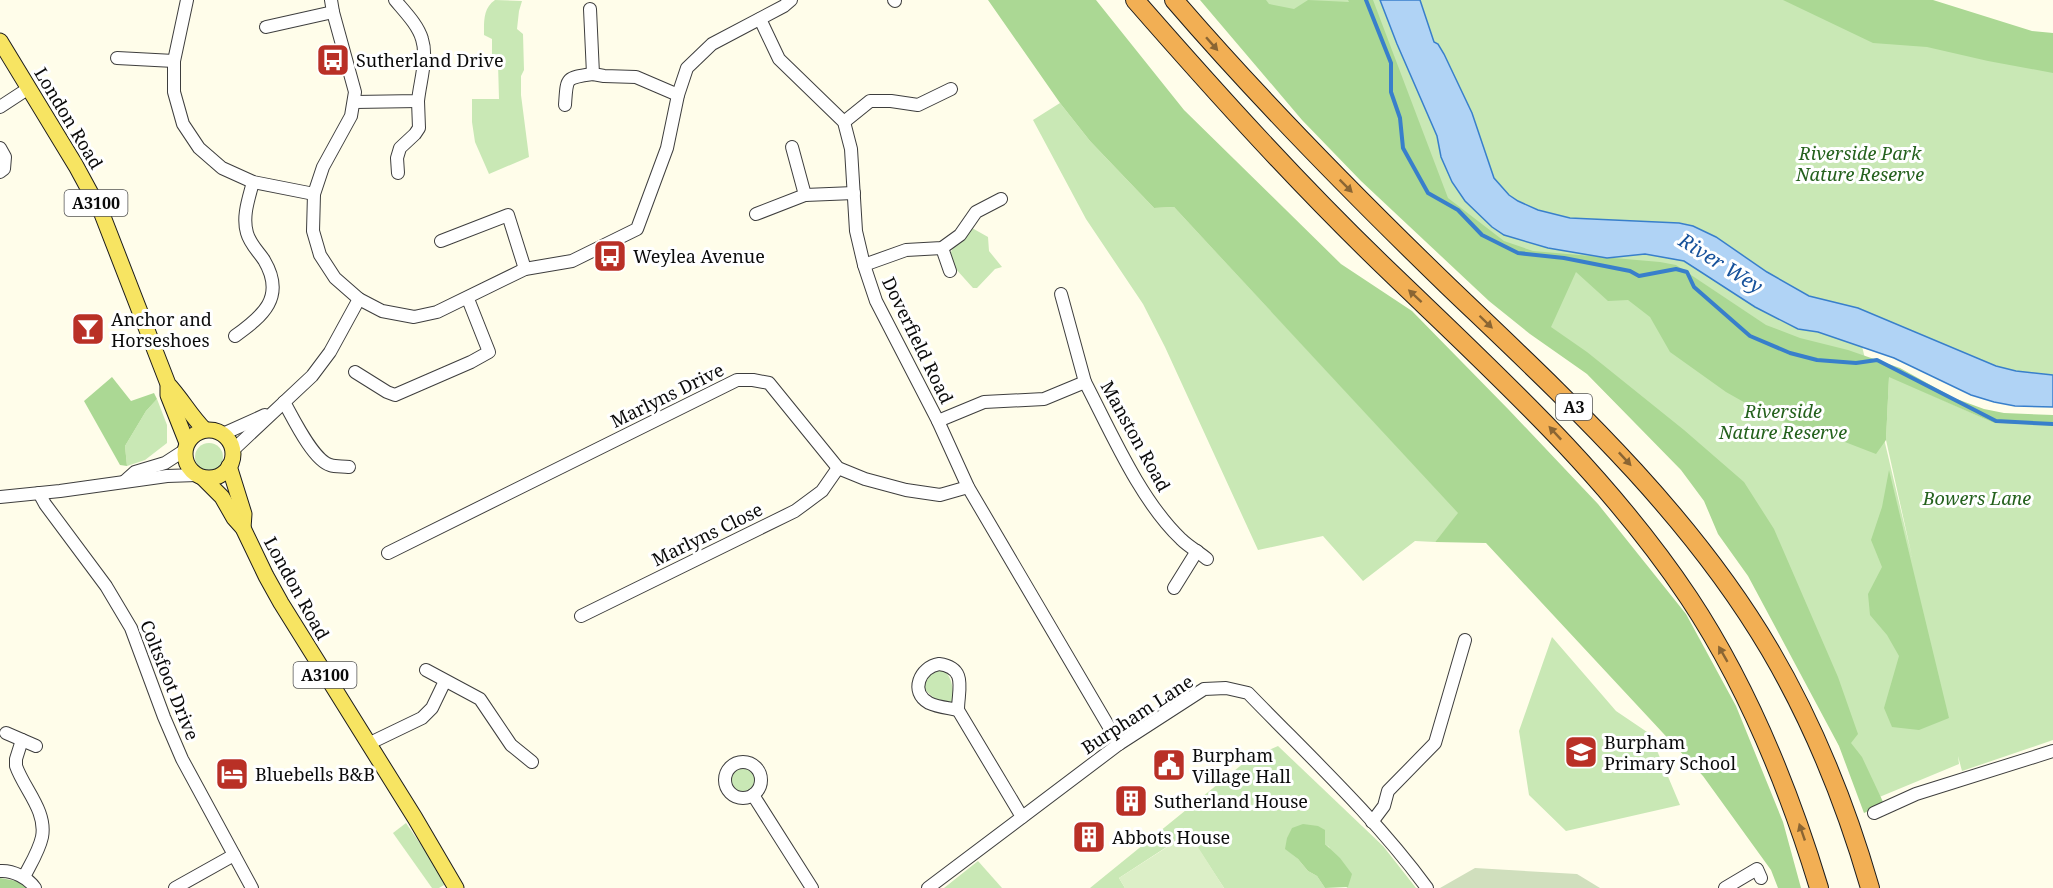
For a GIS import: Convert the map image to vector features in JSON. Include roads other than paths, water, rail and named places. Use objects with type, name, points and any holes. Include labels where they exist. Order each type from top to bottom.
[{"type":"highway","name":"A3","points":[[1135,0],[1217,94],[1319,201],[1544,421],[1592,473],[1652,546],[1689,598],[1745,695],[1789,794],[1820,888]]},
{"type":"highway","name":"A3","points":[[1174,0],[1229,64],[1318,159],[1588,420],[1691,536],[1732,591],[1770,650],[1795,695],[1843,802],[1870,888]]},
{"type":"main road","name":"London Road","points":[[0,41],[76,166],[102,214],[168,384],[189,414],[205,430]]},
{"type":"main road","name":"London Road","points":[[168,384],[168,395],[186,447]]},
{"type":"main road","points":[[205,430],[224,434],[228,439],[231,459],[219,476],[200,476],[188,468],[186,463],[186,447],[197,433],[205,430]]},
{"type":"main road","name":"London Road","points":[[231,459],[244,514],[243,528]]},
{"type":"main road","name":"London Road","points":[[200,476],[222,497],[243,528],[266,576],[456,888]]},
{"type":"main road","name":"London Road","points":[[415,818],[454,867],[467,888]]},
{"type":"street","points":[[187,0],[174,61],[174,92],[183,124],[199,148],[222,168],[253,182],[314,194]]},
{"type":"street","points":[[395,0],[423,39],[424,61],[418,101],[419,128],[400,148],[397,158],[398,173]]},
{"type":"street","points":[[266,27],[332,6],[355,92],[355,102],[351,116],[323,167],[314,194],[313,231],[320,255],[335,278],[359,299],[382,310],[414,317],[437,312],[468,299],[525,269],[572,261],[637,229],[667,148],[678,95],[687,68],[712,44],[791,0]]},
{"type":"street","points":[[590,9],[593,74]]},
{"type":"street","points":[[760,19],[779,59],[844,122],[870,101],[918,105],[951,89]]},
{"type":"street","points":[[117,58],[174,61]]},
{"type":"street","points":[[565,105],[567,81],[571,77],[593,74],[636,77],[678,95]]},
{"type":"street","points":[[0,107],[29,88]]},
{"type":"street","points":[[355,102],[418,101]]},
{"type":"street","name":"Doverfield Road","points":[[844,122],[851,149],[856,231],[876,301],[938,421],[968,487]]},
{"type":"street","points":[[792,147],[805,195]]},
{"type":"street","points":[[0,148],[5,157],[4,169],[0,172]]},
{"type":"street","points":[[235,336],[259,319],[271,300],[273,281],[264,260],[253,247],[245,219],[253,182]]},
{"type":"street","points":[[756,214],[805,195],[854,193]]},
{"type":"street","points":[[864,265],[906,250],[942,248],[960,235],[976,213],[1001,199]]},
{"type":"street","points":[[441,241],[508,215],[525,269]]},
{"type":"street","points":[[942,248],[950,271]]},
{"type":"street","name":"Manston Road","points":[[1061,294],[1085,382],[1129,468],[1160,514],[1181,539],[1202,555],[1174,588]]},
{"type":"street","points":[[231,459],[272,412],[312,375],[330,352],[359,299]]},
{"type":"street","points":[[355,372],[387,392],[395,394],[489,352],[468,299]]},
{"type":"street","name":"Marlyns Drive","points":[[388,553],[737,380],[769,383],[838,468],[865,479],[906,490],[940,495],[968,487]]},
{"type":"street","name":"Manston Road","points":[[938,421],[984,402],[1044,399],[1085,382]]},
{"type":"street","points":[[284,402],[303,437],[328,465],[349,466]]},
{"type":"street","points":[[224,434],[272,412]]},
{"type":"street","points":[[125,481],[135,472],[165,463],[186,447]]},
{"type":"street","name":"Marlyns Close","points":[[581,616],[795,511],[822,491],[838,468]]},
{"type":"street","points":[[0,497],[39,494],[125,481],[200,476]]},
{"type":"street","points":[[968,487],[1119,744]]},
{"type":"street","name":"Coltsfoot Drive","points":[[39,494],[106,586],[131,628],[182,759],[218,821],[252,888]]},
{"type":"street","points":[[1372,822],[1384,806],[1388,791],[1435,743],[1465,640]]},
{"type":"street","points":[[426,670],[480,699],[511,745],[532,762]]},
{"type":"street","points":[[368,744],[423,718],[432,708],[445,681]]},
{"type":"street","name":"Burpham Lane","points":[[928,888],[1119,744],[1204,689],[1226,688],[1248,693],[1372,822],[1408,862],[1427,888]]},
{"type":"street","points":[[958,710],[1022,817]]},
{"type":"street","points":[[6,733],[36,746]]},
{"type":"street","points":[[22,740],[16,766],[39,811],[43,824],[42,838],[24,877]]},
{"type":"street","points":[[1874,813],[1916,794],[2053,751]]},
{"type":"street","points":[[753,795],[812,888]]},
{"type":"street","points":[[175,888],[234,855]]},
{"type":"street","points":[[1725,888],[1757,869],[1761,878]]},
{"type":"street","points":[[0,872],[6,871],[24,877],[35,888]]},
{"type":"water","name":"River Wey","points":[[1380,0],[1420,0],[1434,42],[1444,54],[1472,113],[1494,178],[1509,195],[1518,201],[1538,210],[1570,218],[1679,223],[1693,226],[1716,237],[1767,272],[1809,296],[1858,308],[1996,366],[2016,371],[2053,375],[2053,407],[2015,406],[1971,395],[1894,358],[1818,332],[1798,329],[1755,307],[1684,261],[1645,254],[1607,258],[1548,248],[1504,235],[1492,227],[1465,201],[1452,182],[1441,157],[1437,136]]},
{"type":"waterway","points":[[1366,0],[1391,63],[1391,92],[1400,118],[1403,148],[1428,193],[1458,210],[1482,235],[1518,253],[1564,258],[1630,271],[1639,276],[1676,269],[1687,272],[1694,287],[1750,336],[1790,353],[1817,360],[1856,363],[1877,360],[1996,421],[2053,424]]},
{"type":"place","name":"Sutherland Drive","points":[[333,60]]},
{"type":"place","name":"Weylea Avenue","points":[[610,256]]},
{"type":"place","name":"Anchor and Horseshoes","points":[[88,329]]},
{"type":"place","name":"Burpham Primary School","points":[[1581,752]]},
{"type":"place","name":"Burpham Village Hall","points":[[1169,765]]},
{"type":"place","name":"Bluebells B&B","points":[[232,774]]},
{"type":"place","name":"Sutherland House","points":[[1131,801]]},
{"type":"place","name":"Abbots House","points":[[1089,837]]},
{"type":"park label","name":"Riverside Park Nature Reserve","points":[[1860,163]]},
{"type":"park label","name":"Riverside Nature Reserve","points":[[1783,421]]},
{"type":"park label","name":"Bowers Lane","points":[[1977,498]]}]
